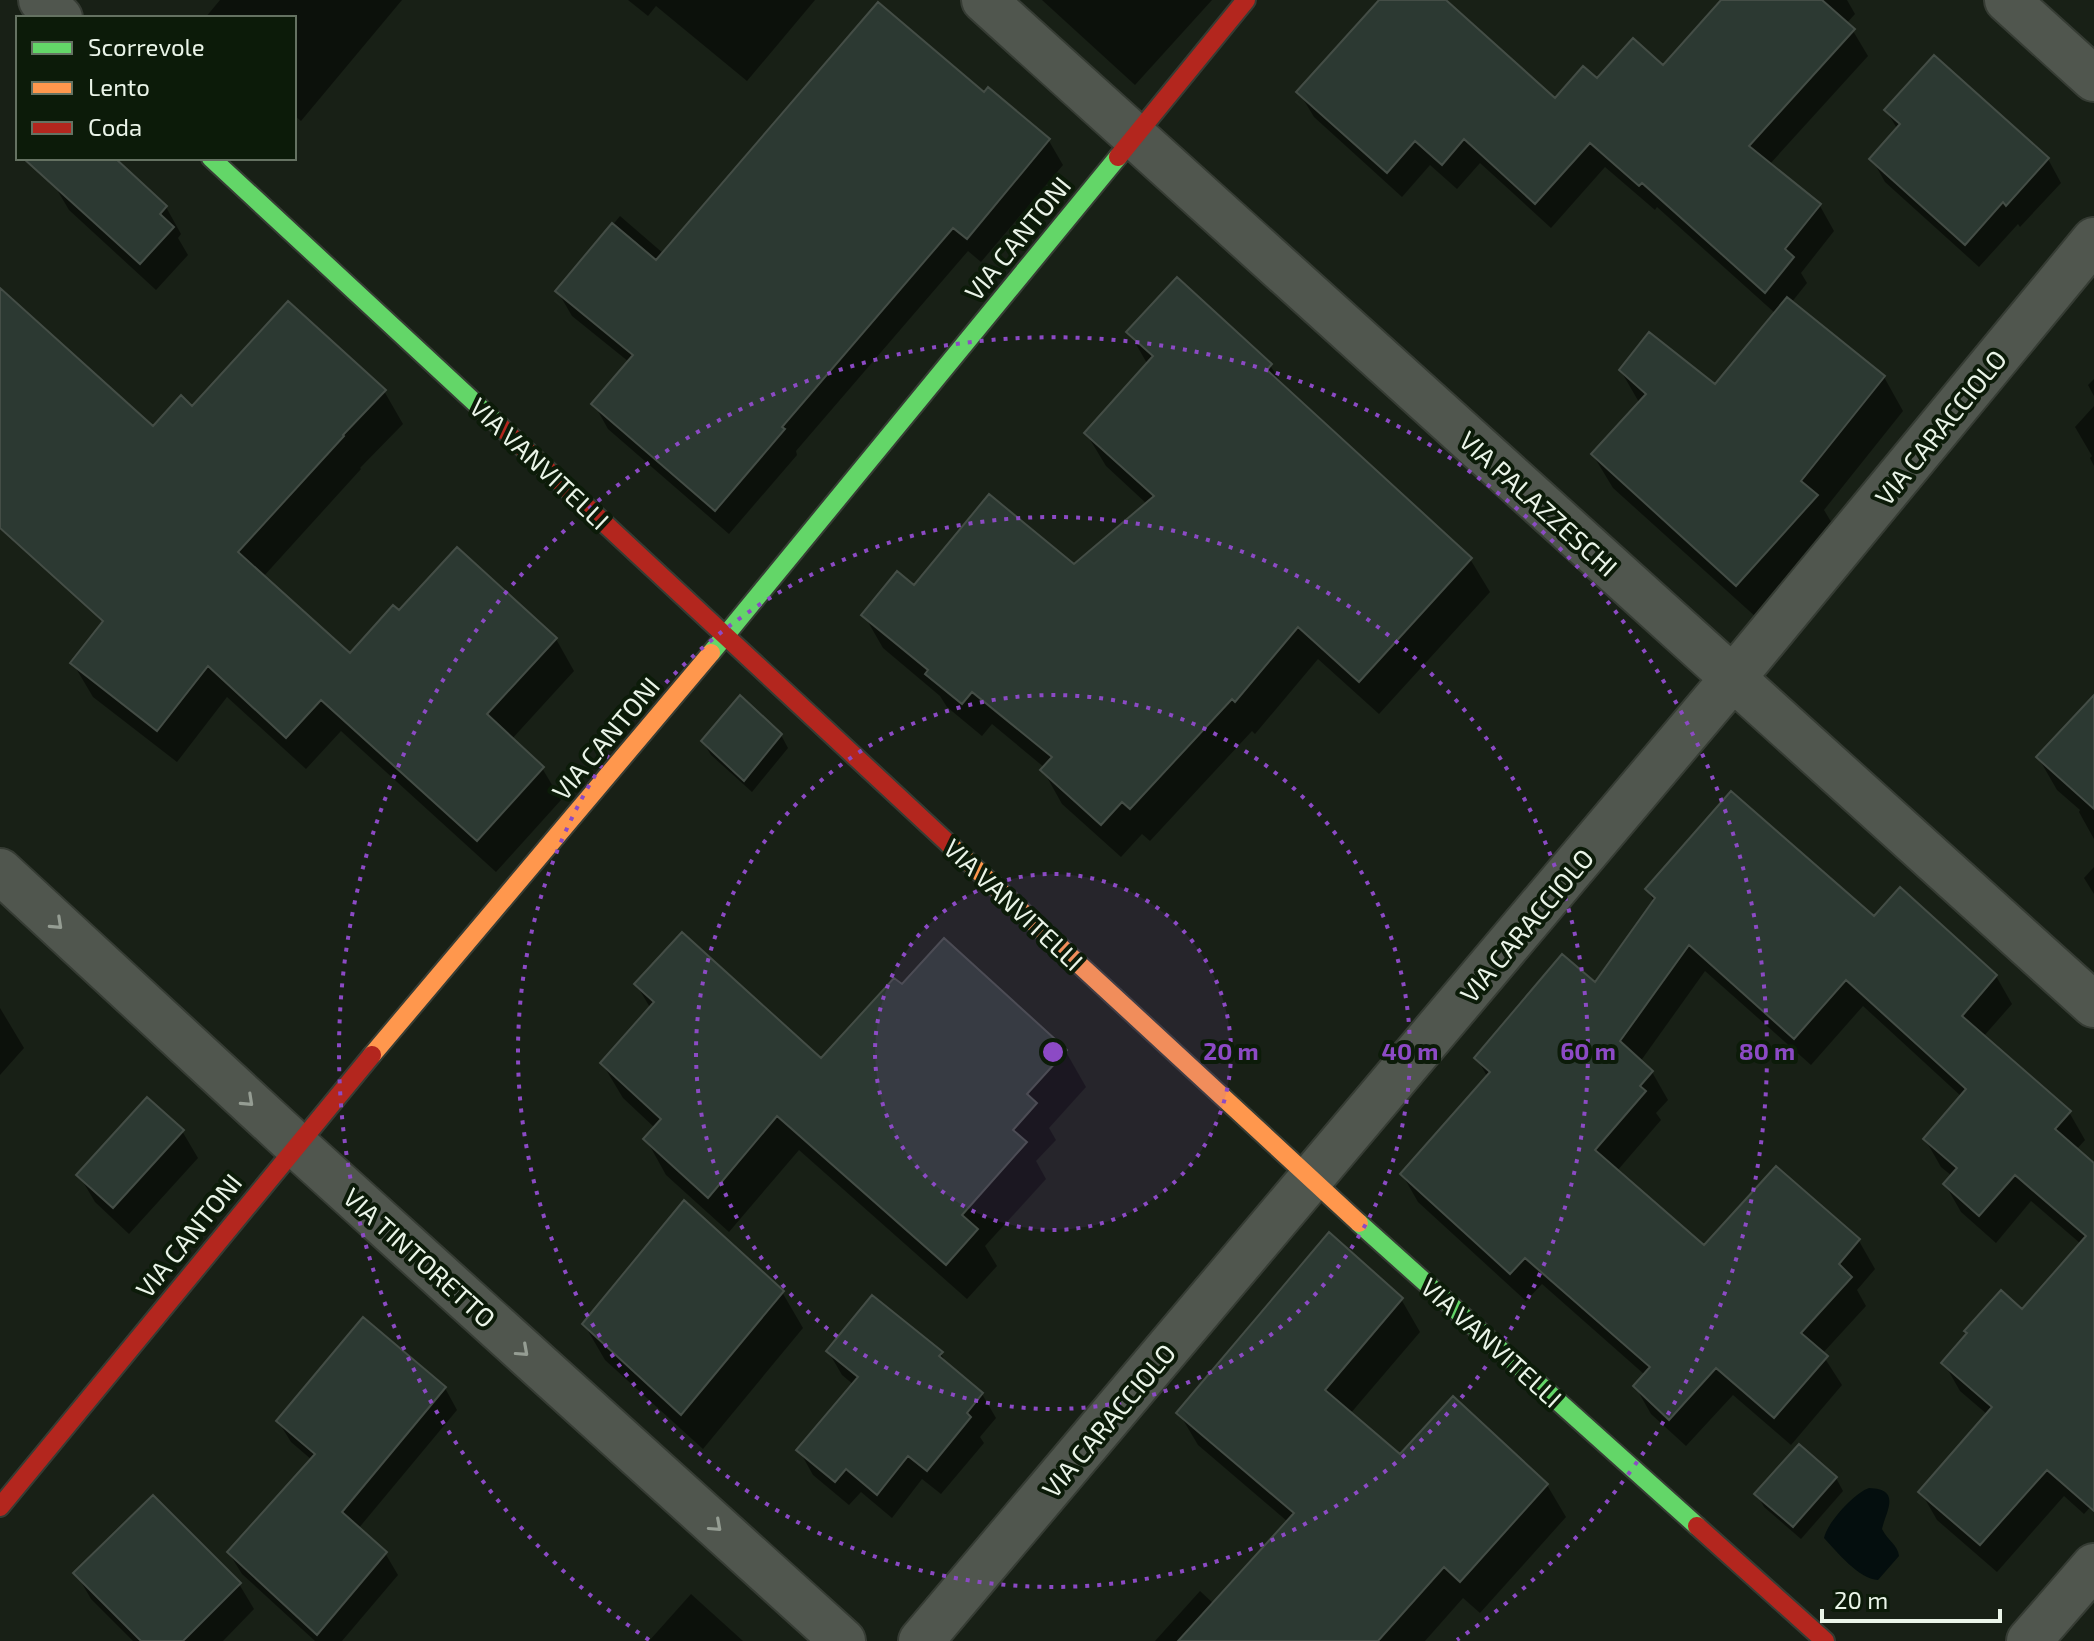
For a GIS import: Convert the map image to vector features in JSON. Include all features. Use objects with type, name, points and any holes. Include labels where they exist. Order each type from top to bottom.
[{"type":"street","points":[[41,0],[58,16]]},
{"type":"street","name":"VIA PALAZZESCHI","points":[[984,0],[2094,1005]]},
{"type":"street","name":"VIA CANTONI","points":[[0,1507],[296,1145],[726,635],[1246,0]]},
{"type":"street","points":[[2007,0],[2094,79]]},
{"type":"street","name":"VIA VANVITELLI","points":[[213,160],[1311,1180],[1825,1641]]},
{"type":"street","name":"VIA CARACCIOLO","points":[[921,1641],[1733,678],[2094,240]]},
{"type":"street","name":"VIA TINTORETTO","points":[[0,871],[296,1145],[843,1641]]},
{"type":"street","points":[[2029,1641],[2094,1566]]},
{"type":"shaded area","points":[[1869,1488],[1886,1492],[1889,1497],[1882,1529],[1899,1556],[1878,1580],[1856,1570],[1824,1538],[1842,1509]]},
{"type":"building","points":[[1379,0],[1446,0],[1555,98],[1583,66],[1597,78],[1633,38],[1663,65],[1721,0],[1822,0],[1855,29],[1749,146],[1821,204],[1785,249],[1794,257],[1765,293],[1642,183],[1639,186],[1590,143],[1535,204],[1464,139],[1442,165],[1415,141],[1387,173],[1296,92]]},
{"type":"building","points":[[878,2],[984,92],[988,87],[1050,139],[967,239],[953,228],[782,427],[785,429],[715,511],[591,404],[633,355],[555,291],[612,223],[656,260]]},
{"type":"building","points":[[1934,55],[2049,158],[2006,206],[2003,202],[1965,245],[1869,159],[1900,124],[1884,110]]},
{"type":"building","points":[[25,160],[117,160],[167,206],[160,214],[174,227],[140,264]]},
{"type":"building","points":[[1177,277],[1272,364],[1267,370],[1472,558],[1359,682],[1298,627],[1235,702],[1232,699],[1130,809],[1122,802],[1101,825],[1040,770],[1052,757],[972,692],[962,704],[925,674],[928,670],[861,615],[897,571],[914,585],[989,494],[1074,564],[1154,496],[1084,433],[1153,356],[1126,332]]},
{"type":"building","points":[[0,288],[153,426],[181,395],[192,406],[288,301],[386,390],[238,552],[350,653],[393,605],[399,610],[457,547],[557,638],[487,714],[544,767],[477,841],[321,700],[286,738],[208,666],[157,731],[70,663],[103,621],[0,528]]},
{"type":"building","points":[[1787,297],[1885,376],[1801,481],[1818,495],[1736,586],[1591,454],[1646,394],[1619,370],[1649,332],[1715,384]]},
{"type":"building","points":[[740,695],[782,734],[744,781],[701,741]]},
{"type":"building","points":[[2094,695],[2094,809],[2036,757]]},
{"type":"building","points":[[1731,791],[1874,916],[1900,887],[1997,975],[1962,1016],[2071,1111],[2055,1129],[2094,1163],[2094,1511],[2047,1470],[1980,1545],[1918,1492],[1992,1407],[1941,1363],[1967,1333],[1964,1331],[2001,1290],[2022,1309],[2086,1236],[2015,1175],[1979,1216],[1943,1184],[1957,1168],[1923,1139],[1966,1089],[1846,980],[1794,1039],[1689,945],[1620,1041],[1653,1071],[1640,1086],[1646,1091],[1595,1150],[1704,1245],[1776,1166],[1860,1239],[1839,1264],[1852,1277],[1801,1333],[1828,1356],[1774,1418],[1716,1368],[1669,1420],[1633,1386],[1650,1367],[1525,1258],[1510,1274],[1400,1174],[1490,1072],[1474,1058],[1562,954],[1595,982],[1655,898],[1645,889]]},
{"type":"building","points":[[682,932],[821,1058],[894,978],[902,984],[944,938],[1067,1050],[1027,1094],[1037,1103],[1013,1130],[1027,1142],[962,1215],[978,1229],[946,1265],[777,1116],[708,1198],[643,1139],[661,1119],[600,1063],[654,1002],[634,984]]},
{"type":"building","points":[[147,1097],[184,1130],[113,1208],[76,1175]]},
{"type":"building","points":[[684,1200],[784,1291],[681,1415],[582,1324]]},
{"type":"building","points":[[1329,1232],[1403,1298],[1325,1390],[1400,1454],[1453,1396],[1548,1484],[1460,1582],[1444,1567],[1378,1641],[1178,1641],[1294,1513],[1176,1413]]},
{"type":"building","points":[[872,1295],[943,1352],[939,1356],[983,1393],[967,1413],[971,1417],[927,1471],[908,1456],[877,1495],[846,1469],[835,1482],[796,1450],[858,1377],[826,1351]]},
{"type":"building","points":[[363,1317],[446,1387],[342,1512],[387,1552],[317,1635],[227,1552],[315,1454],[276,1421]]},
{"type":"building","points":[[1799,1444],[1837,1477],[1793,1527],[1754,1494]]},
{"type":"building","points":[[153,1495],[241,1583],[183,1641],[141,1641],[73,1573]]},
{"type":"traffic: fast","points":[[711,653],[1118,157]]},
{"type":"traffic: fast","points":[[213,160],[500,426]]},
{"type":"traffic: fast","points":[[1359,1223],[1697,1526]]},
{"type":"traffic: slow","points":[[372,1055],[711,653]]},
{"type":"traffic: slow","points":[[949,844],[1359,1223]]},
{"type":"traffic: jam","points":[[1118,157],[1246,0]]},
{"type":"traffic: jam","points":[[500,426],[949,844]]},
{"type":"traffic: jam","points":[[0,1507],[372,1055]]},
{"type":"traffic: jam","points":[[1697,1526],[1825,1641]]}]
